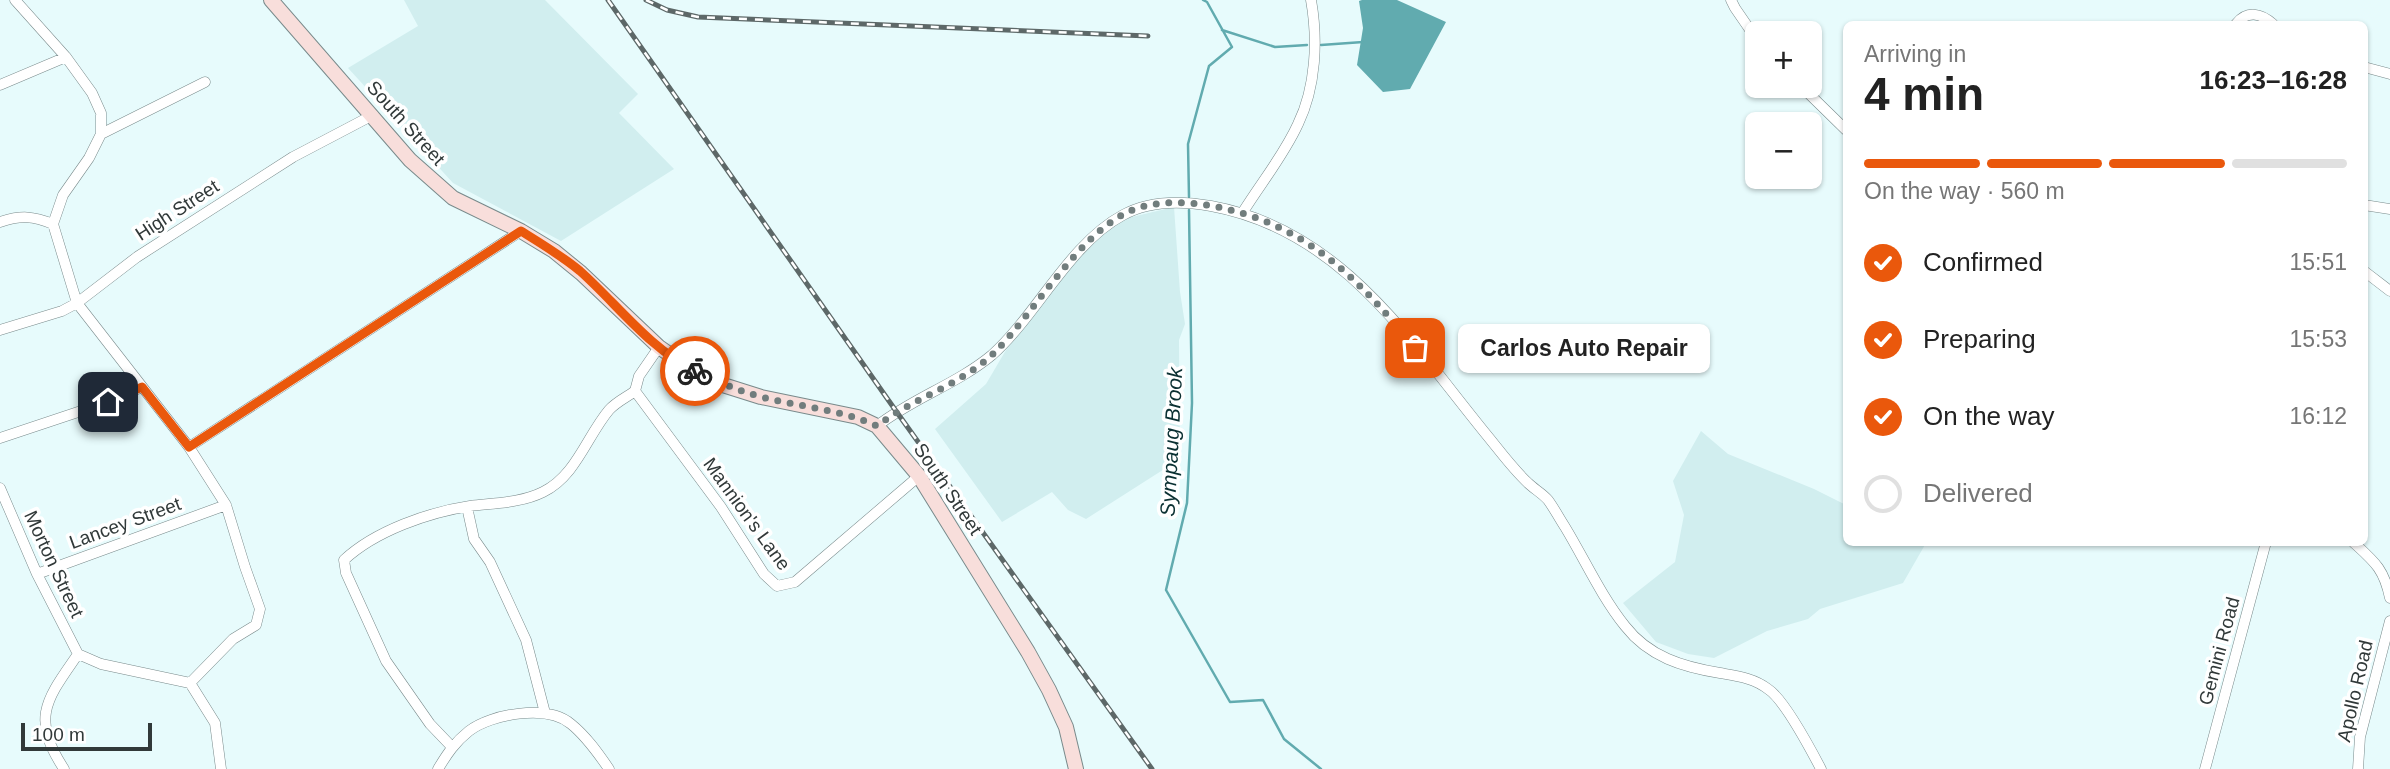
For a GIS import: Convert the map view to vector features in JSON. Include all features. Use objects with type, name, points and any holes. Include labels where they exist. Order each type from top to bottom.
[{"type":"main road","name":"South Street","points":[[271,0],[410,160],[453,198],[521,231],[554,251],[659,346],[689,368],[723,385],[761,397],[858,417],[877,426],[919,476],[1049,690],[1066,727],[1076,769]]},
{"type":"street","points":[[15,0],[66,57],[92,93],[101,113],[102,134],[89,158],[62,195],[53,224],[77,303],[189,447],[226,505],[260,608],[256,625],[233,639],[190,684]]},
{"type":"street","points":[[1243,212],[1285,148],[1299,123],[1309,95],[1314,55],[1311,0]]},
{"type":"street","points":[[1731,0],[1745,23]]},
{"type":"street","points":[[2238,21],[2252,14],[2270,21]]},
{"type":"street","points":[[0,85],[66,57]]},
{"type":"street","points":[[2368,68],[2390,74]]},
{"type":"street","points":[[102,134],[205,82]]},
{"type":"street","points":[[1813,98],[1843,127]]},
{"type":"street","name":"High Street","points":[[0,330],[62,311],[77,303],[137,257],[293,157],[373,115]]},
{"type":"street","points":[[877,426],[896,411],[934,392],[992,355],[1094,236],[1124,214],[1157,204],[1189,202],[1243,212],[1283,228],[1316,248],[1349,274],[1390,318],[1510,463],[1547,499],[1617,614],[1638,641],[1658,655],[1687,667],[1749,678],[1771,690],[1821,769]]},
{"type":"street","points":[[2368,206],[2390,209]]},
{"type":"street","points":[[0,222],[33,216],[53,224]]},
{"type":"street","points":[[189,447],[521,231]]},
{"type":"street","points":[[2368,274],[2390,291]]},
{"type":"street","points":[[452,747],[430,724],[386,661],[346,573],[344,560],[359,546],[426,516],[520,500],[544,492],[564,477],[610,408],[635,391],[639,376],[659,346]]},
{"type":"street","points":[[0,438],[108,402],[142,387]]},
{"type":"street","name":"Mannion's Lane","points":[[635,391],[721,507],[764,574],[778,586],[795,582],[919,476]]},
{"type":"street","name":"Morton Street","points":[[0,488],[37,574],[78,654]]},
{"type":"street","name":"Lancey Street","points":[[37,574],[226,505]]},
{"type":"street","points":[[467,507],[474,539],[490,562],[526,640],[545,713]]},
{"type":"street","name":"Gemini Road","points":[[2205,769],[2265,546]]},
{"type":"street","points":[[2357,546],[2378,565],[2386,580],[2390,598]]},
{"type":"street","name":"Apollo Road","points":[[2358,769],[2360,737],[2390,621]]},
{"type":"street","points":[[64,769],[51,749],[45,724],[49,696],[78,654],[101,664],[190,684],[215,723],[221,769]]},
{"type":"street","points":[[438,769],[452,747],[471,729],[507,716],[528,712],[545,713],[569,722],[610,769]]},
{"type":"shaded area","points":[[404,0],[545,0],[638,94],[619,113],[674,169],[561,241],[453,183],[348,68],[418,26]]},
{"type":"shaded area","points":[[1174,207],[1185,324],[1179,340],[1180,459],[1086,519],[1068,510],[1052,492],[1002,522],[935,429],[986,384],[1006,350],[1093,240],[1119,220]]},
{"type":"shaded area","points":[[1701,431],[1728,454],[1843,504],[1843,546],[1924,546],[1903,583],[1820,609],[1808,619],[1767,631],[1714,658],[1688,654],[1656,642],[1623,603],[1675,562],[1684,515],[1673,481]]},
{"type":"water","points":[[1397,0],[1446,22],[1410,89],[1383,92],[1357,65],[1363,28],[1359,1]]},
{"type":"waterway","name":"Sympaug Brook","points":[[1189,197],[1188,144],[1209,66],[1232,47],[1207,2],[1203,0]]},
{"type":"waterway","points":[[1222,30],[1275,47],[1307,45]]},
{"type":"waterway","points":[[1321,45],[1363,42]]},
{"type":"waterway","name":"Sympaug Brook","points":[[1189,210],[1192,403],[1187,503],[1166,590],[1230,702],[1263,700],[1284,739],[1321,769]]},
{"type":"railway","points":[[608,0],[896,411],[1152,769]]},
{"type":"railway","points":[[646,0],[667,10],[698,17],[1148,36]]},
{"type":"way so far","points":[[695,371],[723,385],[761,397],[858,417],[877,426],[896,411],[934,392],[992,355],[1094,236],[1124,214],[1157,204],[1189,202],[1245,213],[1283,228],[1316,248],[1349,274],[1415,348]]},
{"type":"place","name":"Carlos Auto Repair","points":[[1415,348]]},
{"type":"route","points":[[108,402],[142,387],[189,447],[521,231],[554,251],[659,346],[695,371]]}]
